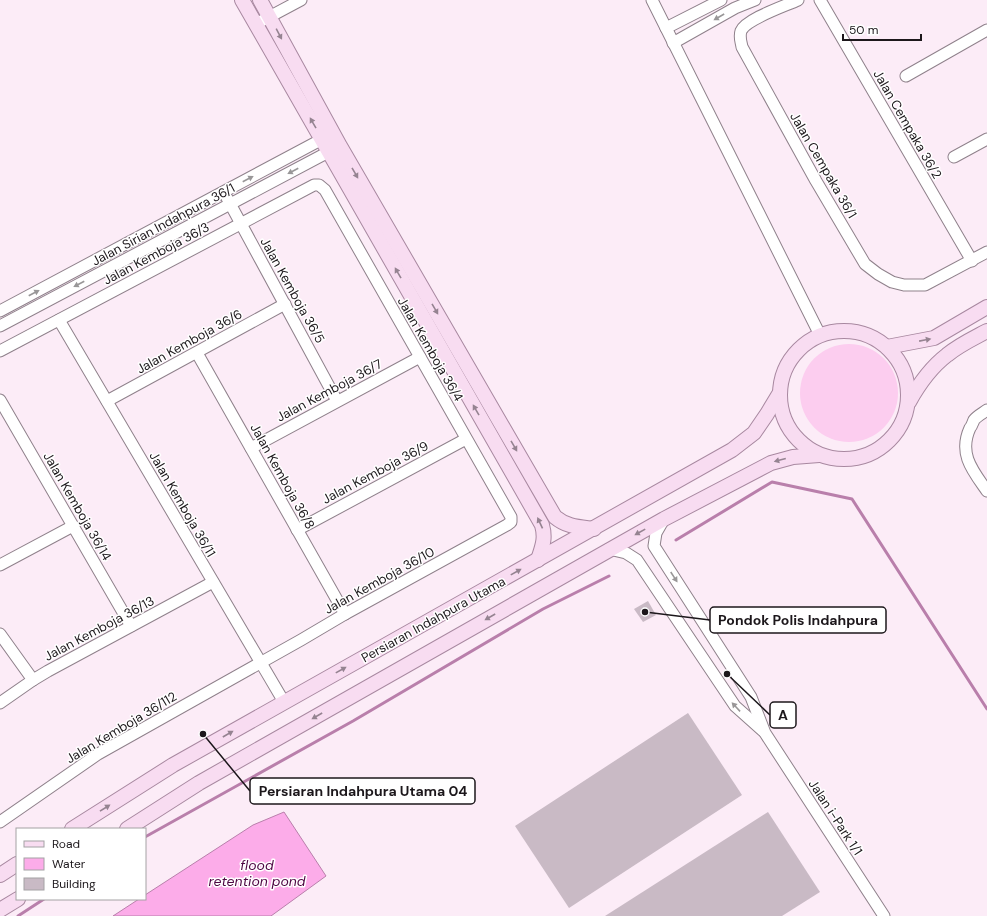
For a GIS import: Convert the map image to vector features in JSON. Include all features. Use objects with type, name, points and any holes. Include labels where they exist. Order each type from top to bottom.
[{"type":"main road","points":[[242,0],[327,136]]},
{"type":"main road","points":[[260,0],[270,16],[327,136],[542,525],[544,534],[543,544],[538,560]]},
{"type":"main road","points":[[334,149],[555,517],[562,523],[568,525],[594,528]]},
{"type":"main road","points":[[887,347],[934,338],[987,308]]},
{"type":"main road","points":[[909,402],[907,382],[900,363],[887,347],[866,335],[843,331],[820,335],[803,344],[790,358],[782,376],[779,394],[784,419],[798,441],[819,455],[838,460],[858,458],[877,451],[892,438],[903,422],[909,402],[918,386],[928,373],[947,354],[987,331]]},
{"type":"main road","name":"Persiaran Indahpura Utama","points":[[74,828],[173,765],[732,450],[754,433],[779,394]]},
{"type":"main road","name":"Persiaran Indahpura Utama","points":[[129,828],[199,783],[664,518],[771,463],[793,457],[819,455]]},
{"type":"main road","points":[[0,875],[16,865]]},
{"type":"main road","points":[[0,910],[16,900]]},
{"type":"street","points":[[256,24],[301,0]]},
{"type":"street","points":[[652,0],[820,335]]},
{"type":"street","points":[[666,28],[721,0]]},
{"type":"street","points":[[673,43],[735,8],[754,0]]},
{"type":"street","name":"Jalan Cempaka 36/1","points":[[798,0],[747,24],[742,30],[740,39],[742,47],[816,181],[865,264],[892,282],[916,286],[925,285],[987,252]]},
{"type":"street","name":"Jalan Cempaka 36/2","points":[[820,0],[972,261]]},
{"type":"street","points":[[906,76],[987,30]]},
{"type":"street","name":"Jalan Sirian Indahpura 36/1","points":[[0,311],[327,136]]},
{"type":"street","points":[[954,157],[987,139]]},
{"type":"street","name":"Jalan Sirian Indahpura 36/1","points":[[0,326],[334,149]]},
{"type":"street","name":"Jalan Kemboja 36/3","points":[[0,351],[314,185],[325,190]]},
{"type":"street","name":"Jalan Kemboja 36/4","points":[[325,190],[511,517],[511,522]]},
{"type":"street","name":"Jalan Kemboja 36/5","points":[[224,192],[338,401]]},
{"type":"street","name":"Jalan Kemboja 36/6","points":[[107,402],[285,304]]},
{"type":"street","name":"Jalan Kemboja 36/11","points":[[59,320],[284,702]]},
{"type":"street","name":"Jalan Kemboja 36/8","points":[[197,352],[345,614]]},
{"type":"street","name":"Jalan Kemboja 36/7","points":[[251,448],[420,357]]},
{"type":"street","name":"Jalan Kemboja 36/14","points":[[0,400],[131,626]]},
{"type":"street","points":[[987,410],[975,420],[968,433],[965,446],[967,459],[973,472],[987,491]]},
{"type":"street","name":"Jalan Kemboja 36/9","points":[[297,530],[466,439]]},
{"type":"street","name":"Jalan i-Park 1/1","points":[[664,518],[656,533],[654,546],[751,697],[765,733],[884,916]]},
{"type":"street","name":"Jalan Kemboja 36/10","points":[[260,663],[511,522]]},
{"type":"street","points":[[0,565],[73,526]]},
{"type":"street","name":"Jalan i-Park 1/1","points":[[609,550],[626,553],[637,560],[734,706],[765,733]]},
{"type":"street","name":"Jalan Kemboja 36/13","points":[[0,703],[33,680],[213,582]]},
{"type":"street","points":[[0,634],[33,680]]},
{"type":"street","name":"Jalan Kemboja 36/112","points":[[0,822],[98,754],[260,663]]},
{"type":"shaded area","points":[[849,344],[868,348],[884,358],[894,374],[898,393],[894,412],[884,428],[868,438],[849,442],[830,438],[814,428],[804,412],[800,393],[804,374],[814,358],[830,348]]},
{"type":"water","name":"flood retention pond","points":[[284,812],[326,876],[271,916],[113,916],[137,900],[146,900],[146,894],[253,825]]},
{"type":"building","points":[[648,601],[656,615],[643,622],[634,609]]},
{"type":"building","points":[[688,713],[742,795],[569,908],[515,826]]},
{"type":"building","points":[[768,812],[820,892],[782,916],[605,916]]},
{"type":"waterway","points":[[676,540],[772,482],[852,499],[987,709]]},
{"type":"waterway","points":[[146,836],[353,721],[543,609],[609,576]]},
{"type":"waterway","points":[[18,916],[42,900]]},
{"type":"place","name":"Pondok Polis Indahpura","points":[[645,612]]},
{"type":"place","name":"A","points":[[727,674]]},
{"type":"place","name":"Persiaran Indahpura Utama 04","points":[[203,734]]}]
